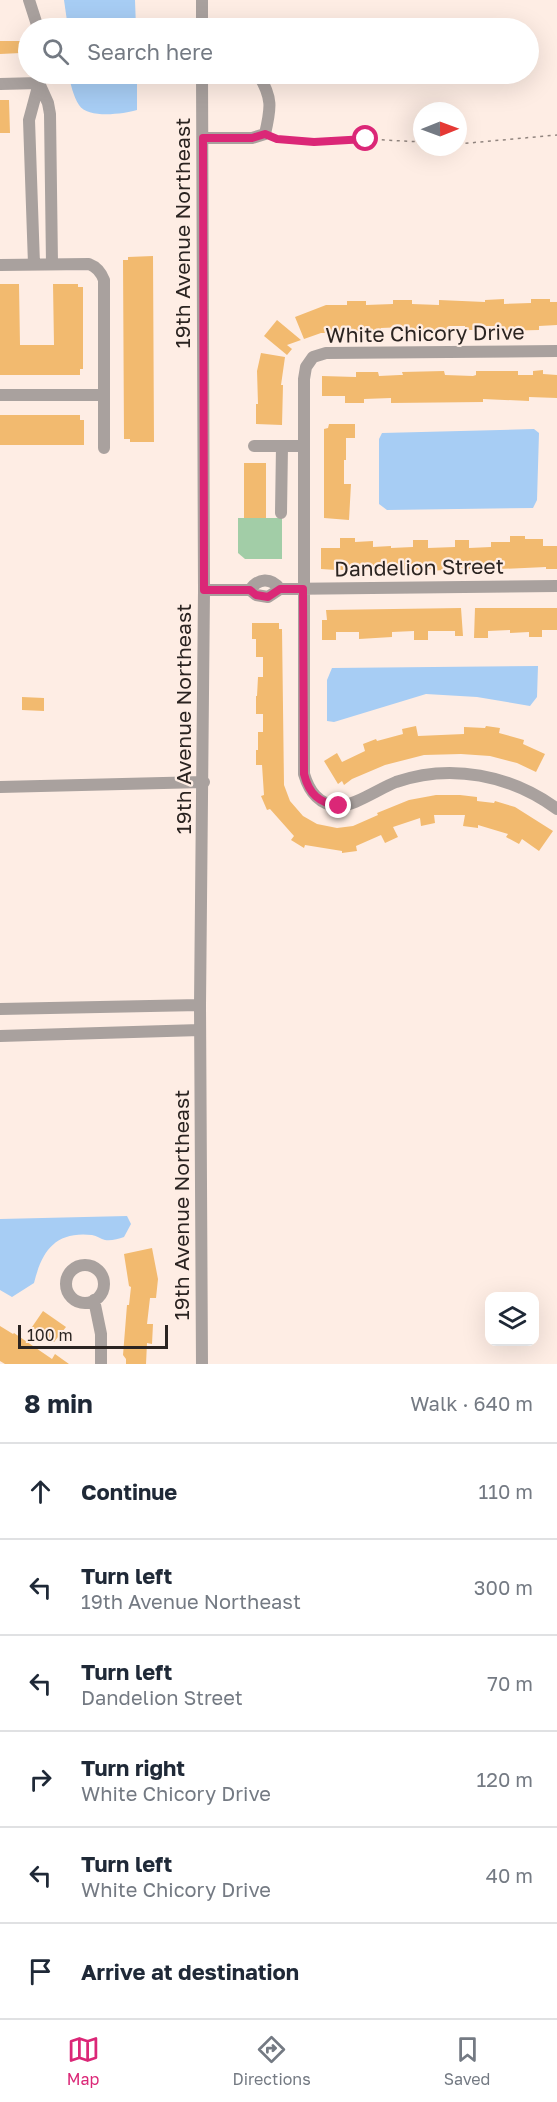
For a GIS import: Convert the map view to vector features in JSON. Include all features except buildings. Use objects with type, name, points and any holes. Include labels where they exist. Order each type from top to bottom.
[{"type":"street","points":[[29,0],[35,18]]},
{"type":"street","points":[[202,0],[202,18]]},
{"type":"street","points":[[0,84],[18,81]]},
{"type":"street","points":[[34,264],[30,120],[38,84]]},
{"type":"street","points":[[41,84],[50,114],[52,264]]},
{"type":"street","name":"19th Avenue Northeast","points":[[202,84],[204,782],[200,1005],[202,1364]]},
{"type":"street","points":[[203,138],[252,138],[265,134],[270,111],[268,90],[264,84]]},
{"type":"street","points":[[0,265],[90,264],[102,274],[104,280],[104,448]]},
{"type":"street","name":"White Chicory Drive","points":[[557,351],[326,353],[313,357],[306,367],[304,379],[303,446],[304,774],[311,793],[317,799],[339,806],[351,804],[397,782],[447,773],[493,777],[522,788],[557,809]]},
{"type":"street","points":[[0,395],[103,395]]},
{"type":"street","points":[[254,446],[303,446]]},
{"type":"street","points":[[281,513],[282,446]]},
{"type":"street","name":"Dandelion Street","points":[[204,590],[250,590],[256,595],[268,597],[280,589],[557,586]]},
{"type":"street","points":[[0,787],[204,782]]},
{"type":"street","points":[[0,1009],[200,1005]]},
{"type":"street","points":[[0,1036],[200,1030]]},
{"type":"street","points":[[94,1300],[101,1334],[101,1364]]},
{"type":"path","points":[[265,134],[277,139],[314,142],[366,139],[413,142]]},
{"type":"path","points":[[467,143],[557,135]]},
{"type":"green space","points":[[238,518],[282,518],[282,559],[245,559],[238,553]]},
{"type":"water","points":[[64,0],[135,0],[136,18],[67,18]]},
{"type":"water","points":[[71,84],[137,84],[137,110],[98,114],[84,109],[75,98]]},
{"type":"water","points":[[534,429],[539,433],[537,500],[533,508],[387,510],[379,504],[379,439],[382,433]]},
{"type":"water","points":[[538,666],[537,697],[530,706],[477,697],[426,694],[334,722],[327,721],[327,680],[332,668]]},
{"type":"water","points":[[127,1216],[131,1224],[124,1237],[103,1240],[92,1235],[68,1236],[59,1240],[46,1253],[34,1283],[12,1297],[0,1290],[0,1219]]},
{"type":"route","points":[[339,806],[317,799],[311,793],[304,774],[303,589],[280,589],[268,597],[256,595],[250,590],[204,590],[203,138],[252,138],[265,134],[277,139],[314,142],[366,139]]}]
